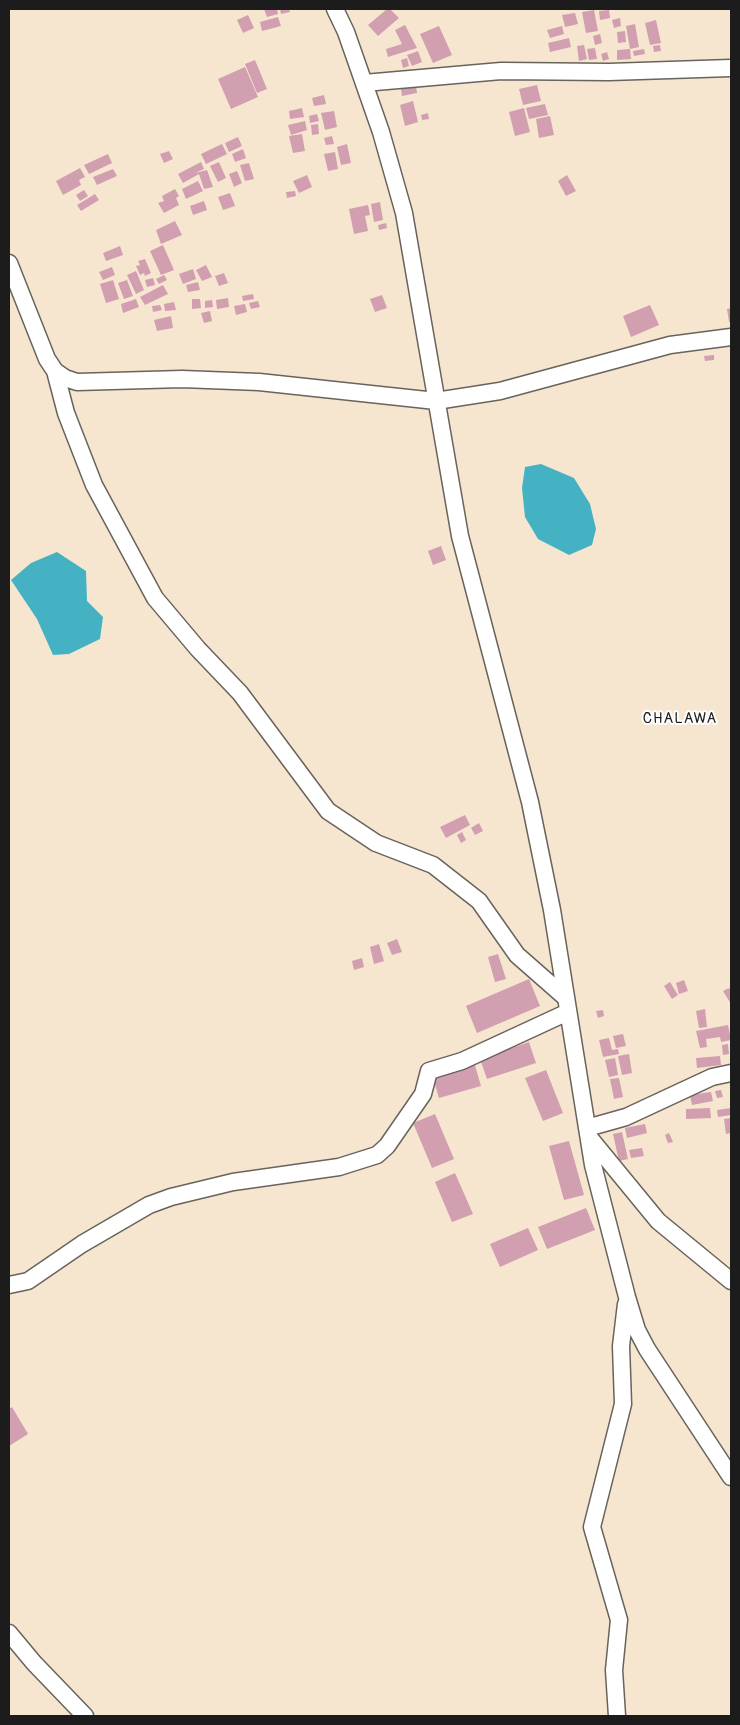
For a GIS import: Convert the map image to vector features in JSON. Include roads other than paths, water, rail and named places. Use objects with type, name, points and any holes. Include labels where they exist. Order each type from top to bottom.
[{"type":"street","points":[[335,9],[346,32],[392,164],[404,213],[460,536],[530,802],[552,910],[593,1165],[627,1296],[638,1330],[647,1349],[731,1477]]},
{"type":"street","points":[[364,83],[501,71],[627,72],[731,68]]},
{"type":"street","points":[[9,264],[47,359],[55,371],[66,413],[94,485],[155,598],[198,649],[240,693],[328,811],[376,843],[433,865],[479,901],[517,956],[567,1005]]},
{"type":"street","points":[[55,371],[65,378],[77,382],[182,378],[259,382],[436,401],[500,391],[670,346],[731,337]]},
{"type":"street","points":[[9,1285],[28,1281],[82,1244],[149,1205],[233,1182],[339,1167],[376,1155],[386,1146],[423,1094],[429,1071],[462,1060],[567,1005]]},
{"type":"street","points":[[588,1132],[626,1118],[712,1077],[731,1073]]},
{"type":"street","points":[[588,1132],[658,1221],[731,1280]]},
{"type":"street","points":[[617,1716],[614,1670],[619,1620],[592,1527],[623,1404],[621,1346],[627,1296]]},
{"type":"street","points":[[9,1633],[34,1663],[85,1716]]},
{"type":"water","points":[[541,464],[574,478],[590,504],[596,529],[592,545],[569,555],[538,539],[525,517],[522,488],[525,467]]},
{"type":"water","points":[[57,552],[86,571],[87,601],[103,617],[100,639],[69,654],[53,655],[37,619],[11,580],[31,563]]},
{"type":"district","name":"CHALAWA","points":[[680,719]]}]
